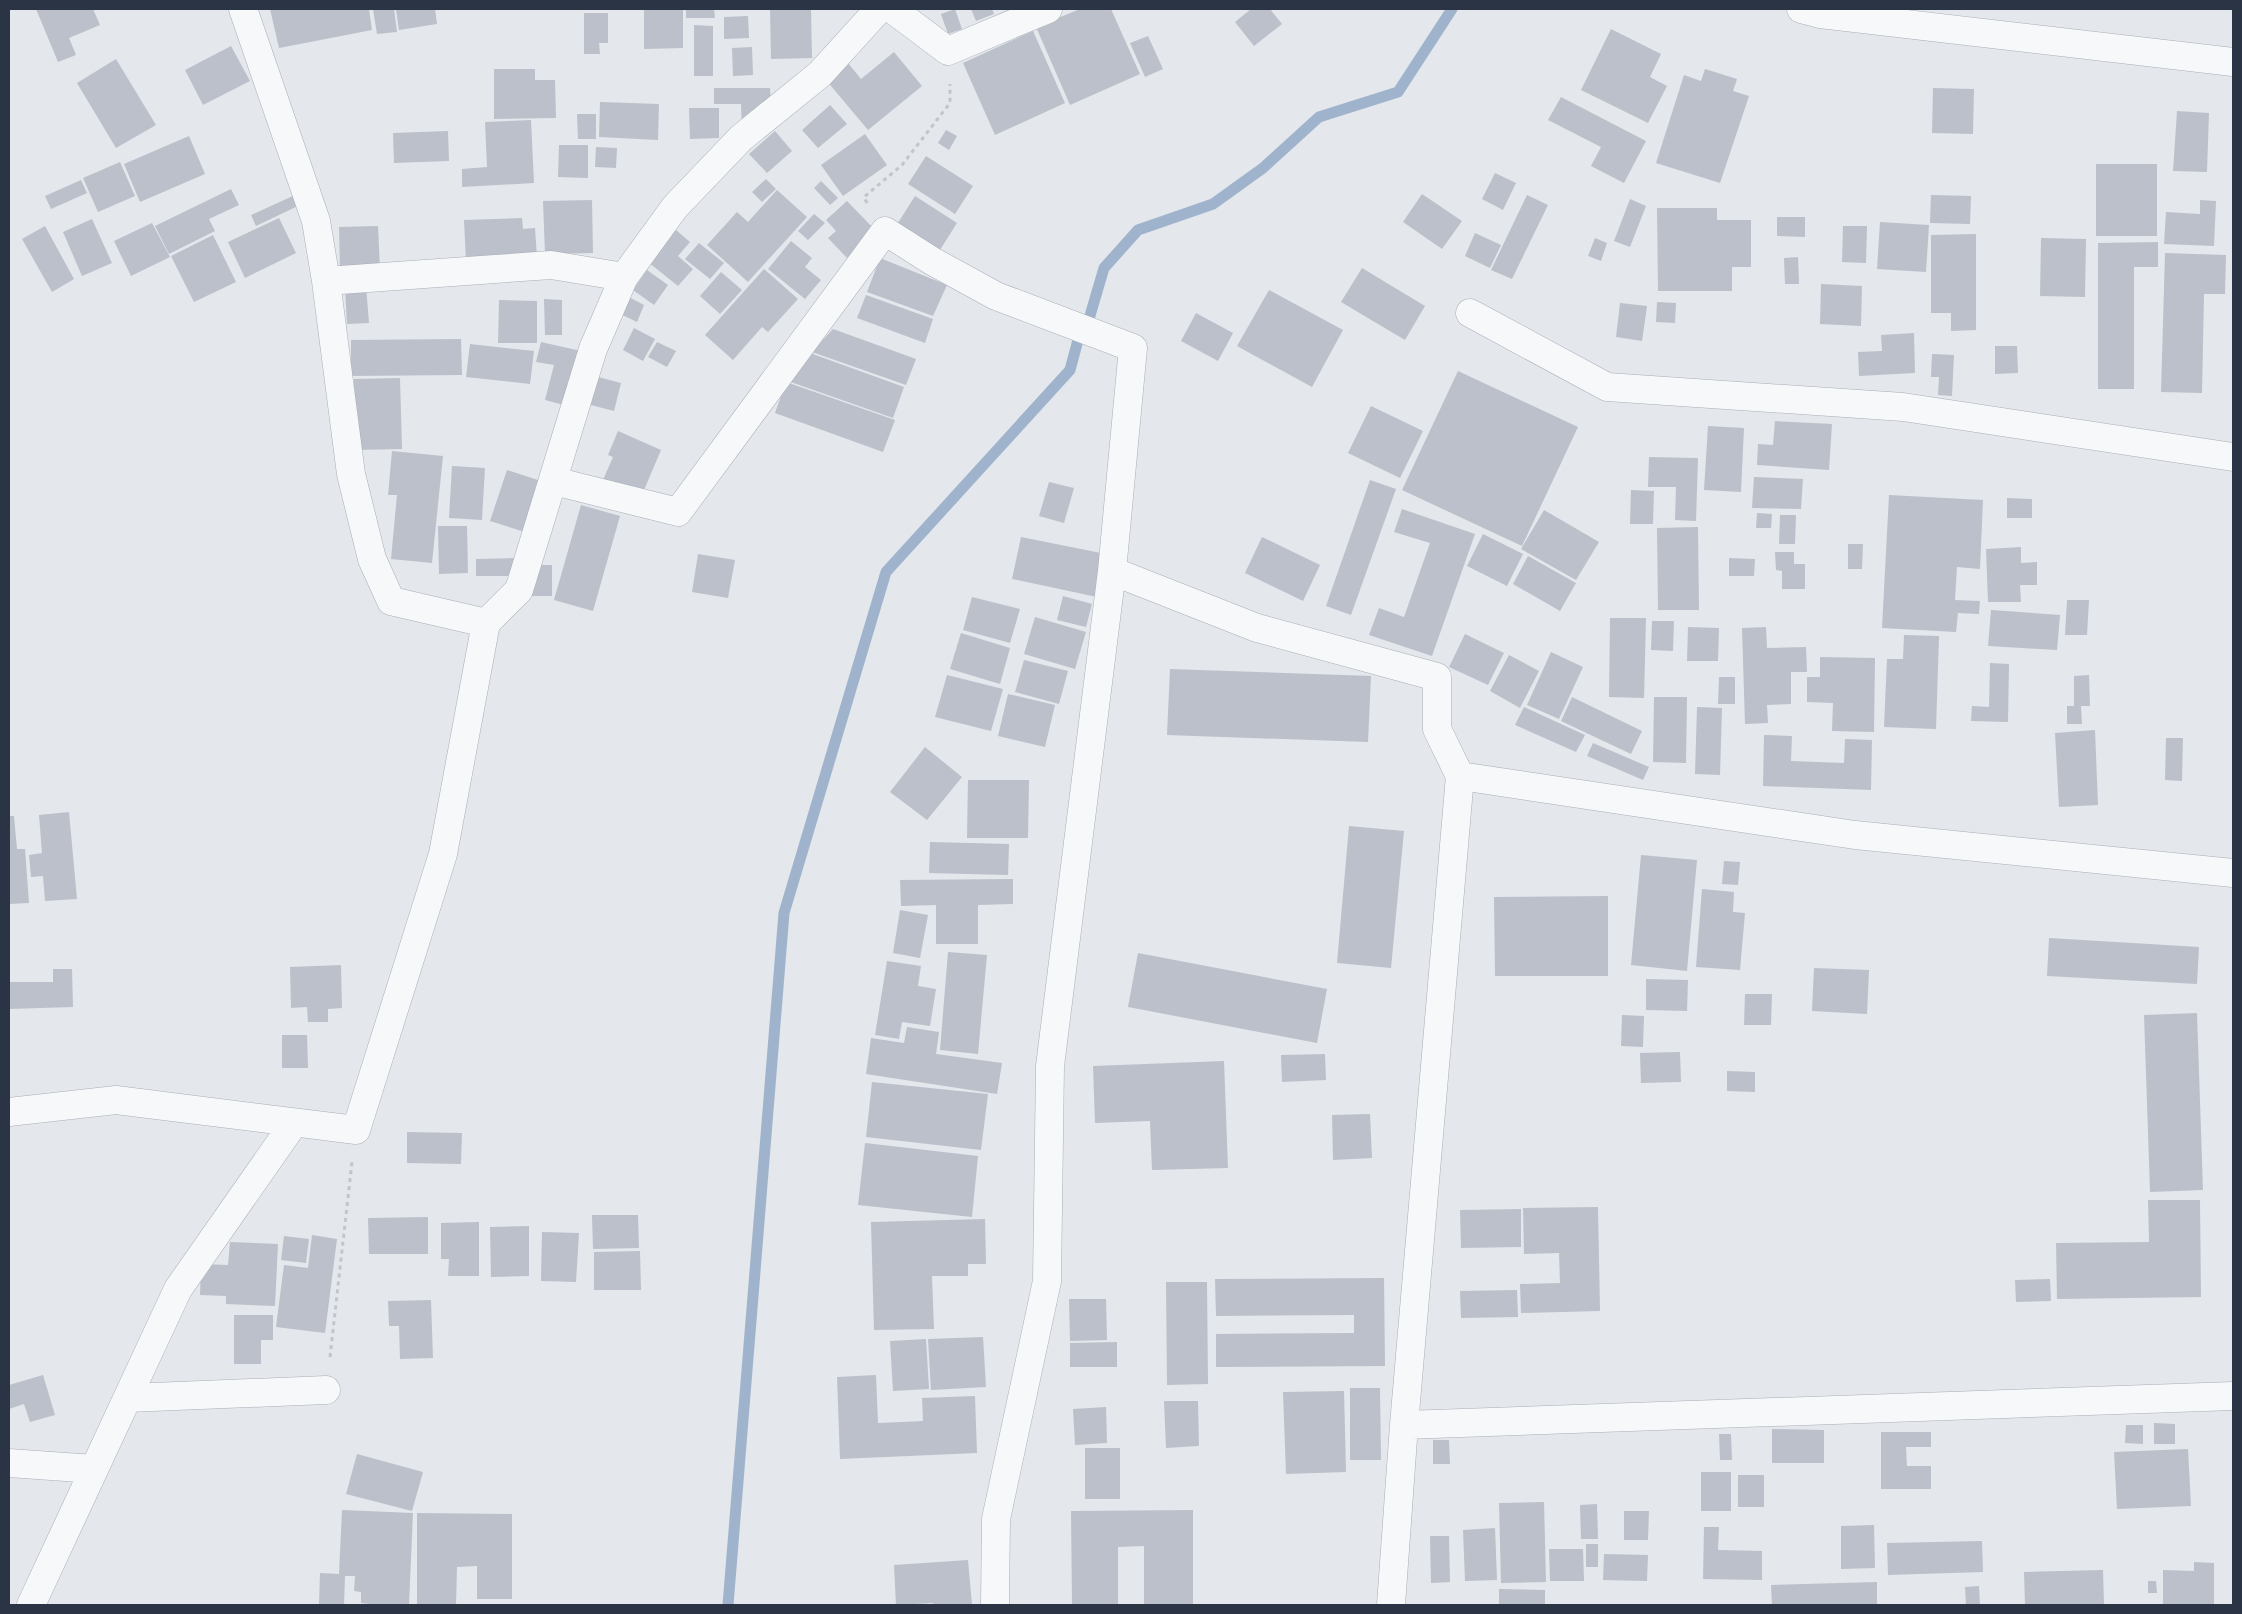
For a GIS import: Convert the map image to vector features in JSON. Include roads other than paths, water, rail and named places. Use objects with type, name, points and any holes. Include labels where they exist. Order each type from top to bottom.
[{"type":"street","points":[[243,9],[316,221],[326,281],[351,474],[372,559],[391,601],[486,623]]},
{"type":"street","points":[[9,1112],[116,1100],[356,1130],[443,854],[486,623],[519,590],[554,481],[592,349],[624,277],[675,207],[740,138],[820,74],[879,9]]},
{"type":"street","points":[[892,9],[948,51],[1048,9]]},
{"type":"street","points":[[1801,9],[1820,14],[2233,62]]},
{"type":"street","points":[[554,481],[678,512],[885,231],[932,261],[996,296],[1133,348],[1112,571],[1050,1066],[1047,1281],[996,1519],[995,1605]]},
{"type":"street","points":[[326,281],[551,265],[624,277]]},
{"type":"street","points":[[1470,313],[1607,387],[1903,407],[2233,457]]},
{"type":"street","points":[[1112,571],[1257,628],[1437,677],[1437,729],[1460,776],[1404,1425],[1391,1605]]},
{"type":"street","points":[[1460,776],[1855,835],[2233,873]]},
{"type":"street","points":[[38,1604],[94,1469],[178,1289],[294,1123]]},
{"type":"street","points":[[128,1398],[326,1390]]},
{"type":"street","points":[[1404,1425],[2233,1396]]},
{"type":"street","points":[[9,1463],[94,1469]]},
{"type":"waterway","points":[[1089,319],[1104,268],[1138,230],[1213,204],[1263,168],[1319,117],[1398,92],[1452,9]]},
{"type":"waterway","points":[[728,1605],[784,913],[886,572],[1070,370],[1078,340]]}]
